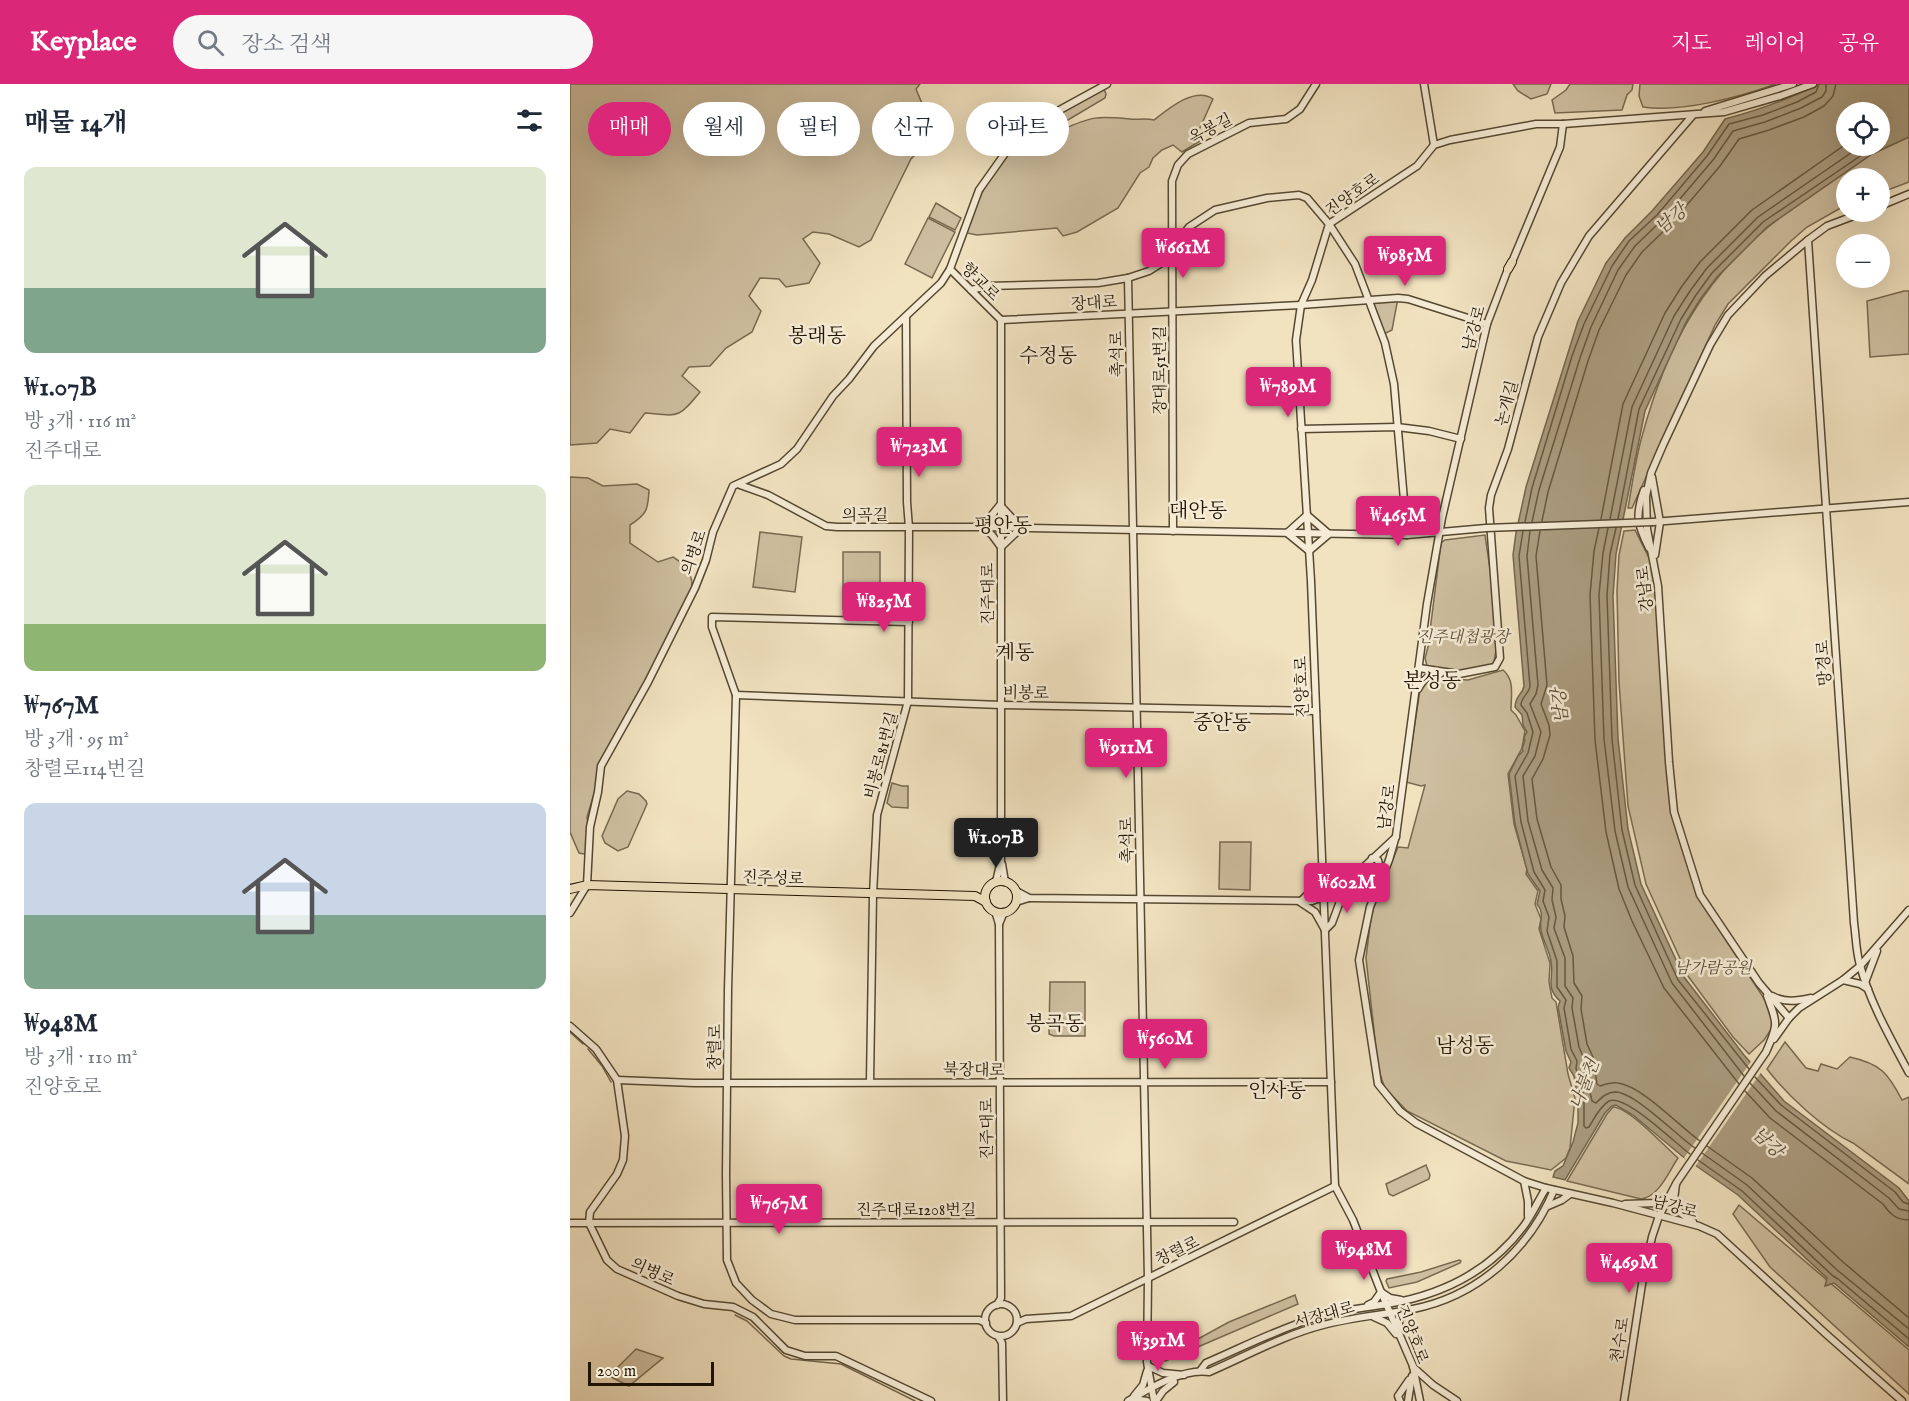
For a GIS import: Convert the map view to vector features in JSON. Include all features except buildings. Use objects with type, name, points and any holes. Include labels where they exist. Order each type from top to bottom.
[{"type":"main road","points":[[975,896],[995,911],[1004,912],[1011,909],[1016,902],[1016,891],[1010,884],[996,882],[986,892],[986,902]]},
{"type":"main road","name":"진주성로","points":[[570,890],[587,885],[975,896]]},
{"type":"main road","points":[[975,896],[986,892]]},
{"type":"street","name":"향교로","points":[[1000,528],[1001,320],[950,269],[979,190],[1006,152],[1017,140],[1056,112],[1107,84]]},
{"type":"street","name":"옥봉길","points":[[1172,311],[1172,181],[1178,165],[1188,154],[1249,123],[1286,119],[1300,109],[1316,84]]},
{"type":"street","points":[[1424,84],[1434,145],[1536,124],[1693,116],[1724,112],[1813,84]]},
{"type":"street","points":[[1693,116],[1793,84]]},
{"type":"street","name":"논개길","points":[[1419,668],[1451,674],[1470,673],[1495,668],[1500,658],[1489,508],[1491,495],[1508,449],[1538,337],[1561,284],[1589,236],[1693,116]]},
{"type":"street","name":"남강로","points":[[1563,124],[1560,147],[1486,324],[1439,534],[1427,604],[1396,836],[1370,907],[1359,960],[1378,1084],[1400,1111],[1416,1123],[1524,1181],[1699,1226],[1717,1234],[1902,1401]]},
{"type":"street","name":"진양호로","points":[[1420,1401],[1413,1366],[1353,1220],[1335,1186],[1309,551],[1296,340],[1301,305],[1329,224],[1417,166],[1434,145]]},
{"type":"street","points":[[1890,202],[1909,194]]},
{"type":"street","points":[[971,290],[987,286],[1098,283],[1128,278],[1149,272],[1160,264],[1189,227],[1215,210],[1267,198],[1299,195],[1306,198],[1329,224],[1355,264],[1364,282],[1367,299],[1390,361],[1406,503],[1407,535]]},
{"type":"street","points":[[1655,560],[1638,527],[1637,508],[1710,345],[1728,315],[1765,276],[1808,240],[1827,226],[1838,222]]},
{"type":"street","name":"망경로","points":[[1808,240],[1849,858],[1857,945],[1865,981],[1887,1031],[1909,1072]]},
{"type":"street","name":"의병로","points":[[570,913],[587,885],[590,826],[601,766],[648,682],[695,588],[706,560],[713,532],[733,486],[781,464],[797,449],[833,396],[874,346],[941,283],[950,269]]},
{"type":"street","name":"촉석로","points":[[1128,278],[1148,1367],[1155,1401]]},
{"type":"street","points":[[1308,289],[1317,303]]},
{"type":"street","name":"장대로","points":[[1001,320],[1301,305],[1367,299],[1408,299],[1486,324]]},
{"type":"street","name":"장대로51번길","points":[[1172,311],[1173,531]]},
{"type":"street","name":"비봉로81번길","points":[[870,1082],[873,894],[877,815],[908,701],[909,528],[906,318]]},
{"type":"street","points":[[1300,429],[1397,427],[1429,431],[1461,439]]},
{"type":"street","points":[[1651,473],[1657,522],[1655,560]]},
{"type":"street","name":"의곡길","points":[[740,484],[768,495],[826,526],[1000,528]]},
{"type":"street","points":[[1000,528],[1407,535],[1439,534],[1486,528],[1657,522],[1909,502]]},
{"type":"street","points":[[1000,505],[1021,528],[1001,547],[982,527],[1000,505]]},
{"type":"street","points":[[1287,533],[1307,515],[1329,534]]},
{"type":"street","name":"진주대로","points":[[1000,528],[1001,860],[1005,882]]},
{"type":"street","points":[[1287,533],[1309,551],[1329,534]]},
{"type":"street","name":"강남로","points":[[1655,560],[1674,812],[1700,895],[1766,992],[1789,1018]]},
{"type":"street","name":"창렬로","points":[[909,622],[712,617],[712,627],[736,695],[730,889],[727,1260],[736,1283],[752,1300],[771,1314],[795,1320],[979,1320]]},
{"type":"street","points":[[1415,695],[1426,678],[1435,674],[1451,674]]},
{"type":"street","name":"비봉로","points":[[736,695],[1001,705],[1316,711]]},
{"type":"street","points":[[1016,891],[1029,898],[1300,902],[1323,898],[1338,891],[1396,836]]},
{"type":"street","points":[[1372,858],[1378,860],[1381,878]]},
{"type":"street","name":"진주대로","points":[[996,882],[1001,860]]},
{"type":"street","points":[[1300,902],[1323,879],[1338,891]]},
{"type":"street","points":[[1300,902],[1315,912],[1325,930],[1332,922],[1348,882]]},
{"type":"street","points":[[1016,902],[1029,898]]},
{"type":"street","points":[[1766,1052],[1789,1018],[1799,1008],[1843,980],[1860,966],[1909,910]]},
{"type":"street","name":"진주대로","points":[[995,911],[999,924],[1001,1298]]},
{"type":"street","name":"진주대로","points":[[999,924],[1004,912]]},
{"type":"street","points":[[1857,945],[1864,953],[1879,946]]},
{"type":"street","points":[[1865,981],[1879,946]]},
{"type":"street","points":[[1843,980],[1869,989]]},
{"type":"street","points":[[1766,992],[1779,1000],[1791,1001],[1817,996]]},
{"type":"street","points":[[1766,992],[1776,1022],[1775,1031],[1766,1052]]},
{"type":"street","points":[[570,1026],[596,1049],[617,1080],[626,1136],[623,1160],[617,1174],[590,1212],[589,1223]]},
{"type":"street","name":"천수로","points":[[1624,1401],[1642,1284],[1659,1216],[1676,1183],[1766,1052]]},
{"type":"street","name":"북장대로","points":[[617,1080],[727,1083],[1331,1082]]},
{"type":"street","points":[[1524,1181],[1528,1200],[1527,1221]]},
{"type":"street","points":[[1676,1183],[1674,1200],[1677,1210],[1699,1226]]},
{"type":"street","name":"창렬로","points":[[1017,1320],[1071,1316],[1335,1186]]},
{"type":"street","name":"서장대로","points":[[1200,1371],[1206,1363],[1297,1324],[1329,1314],[1407,1300],[1444,1289],[1469,1277],[1504,1250],[1527,1221],[1546,1188]]},
{"type":"street","name":"서장대로","points":[[1130,1400],[1184,1375],[1200,1371],[1209,1372],[1300,1332],[1323,1325],[1409,1310],[1447,1298],[1495,1272],[1520,1247],[1548,1206],[1554,1190]]},
{"type":"street","points":[[1548,1206],[1570,1194]]},
{"type":"street","points":[[1621,1205],[1657,1203],[1668,1198]]},
{"type":"street","name":"진주대로1208번길","points":[[570,1223],[1234,1222]]},
{"type":"street","name":"의병로","points":[[589,1223],[607,1260],[617,1269],[678,1296],[704,1304],[733,1307],[753,1317],[786,1350],[805,1356],[836,1356],[931,1401]]},
{"type":"street","points":[[1365,1307],[1374,1302],[1381,1292],[1390,1298],[1407,1300]]},
{"type":"street","points":[[1001,1298],[1005,1305]]},
{"type":"street","points":[[997,1305],[1001,1298]]},
{"type":"street","points":[[997,1305],[1005,1305],[1012,1309],[1017,1320],[1013,1331],[1002,1336],[989,1330],[986,1323],[990,1309],[997,1305]]},
{"type":"street","points":[[1400,1338],[1399,1319],[1409,1310]]},
{"type":"street","points":[[979,1320],[987,1315]]},
{"type":"street","points":[[1372,1316],[1387,1323],[1400,1338]]},
{"type":"street","points":[[979,1320],[986,1323]]},
{"type":"street","points":[[1002,1336],[1003,1401]]},
{"type":"street","points":[[1408,1401],[1413,1366]]},
{"type":"street","points":[[1413,1366],[1433,1385],[1457,1401]]},
{"type":"street","points":[[1130,1400],[1143,1385],[1148,1367],[1163,1373],[1184,1375]]},
{"type":"street","points":[[1155,1401],[1168,1385],[1184,1375]]},
{"type":"street","points":[[1400,1401],[1398,1396],[1411,1377]]},
{"type":"street","points":[[1130,1400],[1147,1401]]},
{"type":"green space","points":[[570,84],[920,84],[916,89],[921,102],[872,102],[872,156],[914,156],[871,240],[859,247],[829,234],[813,232],[803,239],[820,263],[809,283],[786,287],[779,279],[760,278],[749,296],[761,311],[752,332],[726,348],[710,366],[689,367],[682,376],[700,392],[687,407],[672,415],[645,413],[630,433],[610,429],[597,443],[570,445]]},
{"type":"green space","points":[[1513,84],[1551,84],[1547,94],[1531,99],[1518,91]]},
{"type":"green space","points":[[1570,84],[1633,84],[1622,110],[1555,113],[1552,100],[1566,90]]},
{"type":"green space","points":[[1640,84],[1776,84],[1710,103],[1658,108],[1643,107],[1639,96]]},
{"type":"green space","points":[[1104,89],[1106,94],[1105,98],[1069,119],[1069,107]]},
{"type":"green space","points":[[1198,95],[1213,99],[1199,130],[1200,141],[1182,152],[1173,145],[1162,150],[1153,158],[1149,167],[1140,173],[1118,208],[1077,232],[1063,236],[1057,228],[977,235],[967,233],[974,209],[992,176],[1007,156],[1069,156],[1069,127],[1081,122],[1102,117],[1154,120],[1174,105],[1190,97]]},
{"type":"green space","points":[[1909,137],[1909,182],[1890,189],[1890,168],[1852,168],[1869,156],[1890,156],[1890,146]]},
{"type":"green space","points":[[1836,179],[1836,211],[1807,227],[1728,304],[1715,325],[1632,508],[1628,508],[1635,465],[1651,406],[1662,374],[1691,315],[1709,288],[1730,263],[1782,216]]},
{"type":"green space","points":[[936,203],[961,218],[955,230],[929,217]]},
{"type":"green space","points":[[928,218],[955,232],[932,278],[905,264]]},
{"type":"green space","points":[[1909,291],[1909,354],[1870,357],[1867,301]]},
{"type":"green space","points":[[1398,298],[1392,330],[1382,335],[1367,299]]},
{"type":"green space","points":[[570,477],[588,478],[603,486],[637,484],[649,490],[646,511],[630,525],[630,543],[658,562],[673,557],[678,560],[692,581],[691,592],[647,679],[599,763],[597,784],[587,817],[592,852],[584,854],[579,853],[570,832]]},
{"type":"green space","name":"남가람공원","points":[[1635,530],[1654,568],[1670,806],[1697,896],[1765,1000],[1774,1019],[1772,1028],[1764,1040],[1749,1054],[1733,1037],[1688,976],[1646,884],[1628,806],[1619,682],[1617,591],[1619,555],[1624,531]]},
{"type":"green space","points":[[760,532],[802,537],[795,592],[753,587]]},
{"type":"green space","name":"진주대첩광장","points":[[1485,535],[1496,619],[1496,652],[1493,664],[1459,673],[1427,666],[1425,658],[1441,543],[1445,540]]},
{"type":"green space","points":[[843,552],[880,552],[880,609],[843,609]]},
{"type":"green space","points":[[1503,670],[1511,683],[1511,710],[1525,731],[1522,748],[1508,774],[1514,824],[1527,869],[1526,874],[1538,891],[1535,904],[1541,919],[1539,929],[1550,963],[1549,982],[1552,998],[1556,1002],[1568,1074],[1575,1098],[1570,1148],[1566,1158],[1551,1170],[1506,1161],[1407,1111],[1385,1088],[1378,1067],[1366,958],[1371,917],[1376,900],[1398,847],[1408,848],[1425,785],[1406,782],[1420,690],[1429,678],[1468,680]]},
{"type":"green space","points":[[892,783],[908,786],[908,808],[892,807],[887,803]]},
{"type":"green space","points":[[627,791],[639,794],[647,804],[628,847],[618,851],[605,843],[602,836],[618,799]]},
{"type":"green space","points":[[1220,842],[1251,842],[1250,890],[1219,889]]},
{"type":"green space","points":[[1050,982],[1085,982],[1085,1036],[1049,1034]]},
{"type":"green space","points":[[1785,1042],[1806,1068],[1818,1071],[1821,1064],[1837,1069],[1850,1057],[1861,1060],[1888,1076],[1902,1100],[1909,1097],[1909,1184],[1818,1120],[1775,1079],[1767,1069]]},
{"type":"green space","points":[[1613,1107],[1637,1120],[1678,1158],[1658,1189],[1647,1197],[1641,1199],[1567,1181]]},
{"type":"green space","points":[[1426,1165],[1430,1175],[1429,1179],[1393,1196],[1389,1194],[1386,1184]]},
{"type":"green space","points":[[1739,1205],[1909,1350],[1909,1394],[1770,1267],[1733,1214]]},
{"type":"green space","points":[[1459,1260],[1460,1263],[1417,1282],[1389,1288],[1386,1281],[1387,1279],[1421,1272]]},
{"type":"green space","points":[[1295,1295],[1298,1304],[1165,1361],[1163,1358],[1229,1322]]},
{"type":"green space","points":[[636,1349],[663,1358],[629,1386],[609,1376]]},
{"type":"water","points":[[1818,84],[1909,84],[1909,137],[1890,146],[1890,102],[1836,102],[1836,156],[1869,156],[1852,168],[1836,168],[1836,179],[1767,227],[1717,277],[1686,322],[1645,411],[1616,554],[1613,596],[1618,739],[1628,829],[1641,884],[1684,977],[1744,1055],[1784,1101],[1899,1188],[1909,1201],[1909,1347],[1834,1283],[1825,1286],[1827,1278],[1738,1195],[1682,1156],[1633,1115],[1616,1105],[1605,1113],[1565,1180],[1553,1177],[1555,1171],[1563,1166],[1573,1142],[1578,1123],[1578,1099],[1574,1076],[1569,1068],[1571,1062],[1566,1051],[1558,1007],[1560,1001],[1551,987],[1552,968],[1541,931],[1541,914],[1537,904],[1540,891],[1528,874],[1515,824],[1509,774],[1523,751],[1524,737],[1527,732],[1523,725],[1522,715],[1515,707],[1524,686],[1513,555],[1516,533],[1526,487],[1578,321],[1606,263],[1625,238],[1652,211],[1703,152],[1725,119],[1773,104]]},
{"type":"pier","points":[[1752,1060],[1762,1071],[1695,1167],[1684,1158]]},
{"type":"waterway","points":[[570,1032],[583,1044]]},
{"type":"waterway","points":[[588,1049],[611,1082]]},
{"type":"waterway","points":[[735,1315],[747,1321],[784,1356],[791,1359],[841,1364],[915,1401]]},
{"type":"district","name":"봉래동","points":[[817,335]]},
{"type":"district","name":"수정동","points":[[1048,355]]},
{"type":"district","name":"대안동","points":[[1198,510]]},
{"type":"district","name":"평안동","points":[[1003,525]]},
{"type":"district","name":"계동","points":[[1015,652]]},
{"type":"district","name":"본성동","points":[[1432,680]]},
{"type":"district","name":"중안동","points":[[1222,722]]},
{"type":"district","name":"봉곡동","points":[[1055,1023]]},
{"type":"district","name":"남성동","points":[[1465,1045]]},
{"type":"district","name":"인사동","points":[[1277,1090]]},
{"type":"water label","name":"남강","points":[[1671,219]]},
{"type":"water label","name":"남강","points":[[1560,706]]},
{"type":"water label","name":"나불천","points":[[1584,1084]]},
{"type":"water label","name":"남강","points":[[1768,1142]]}]
